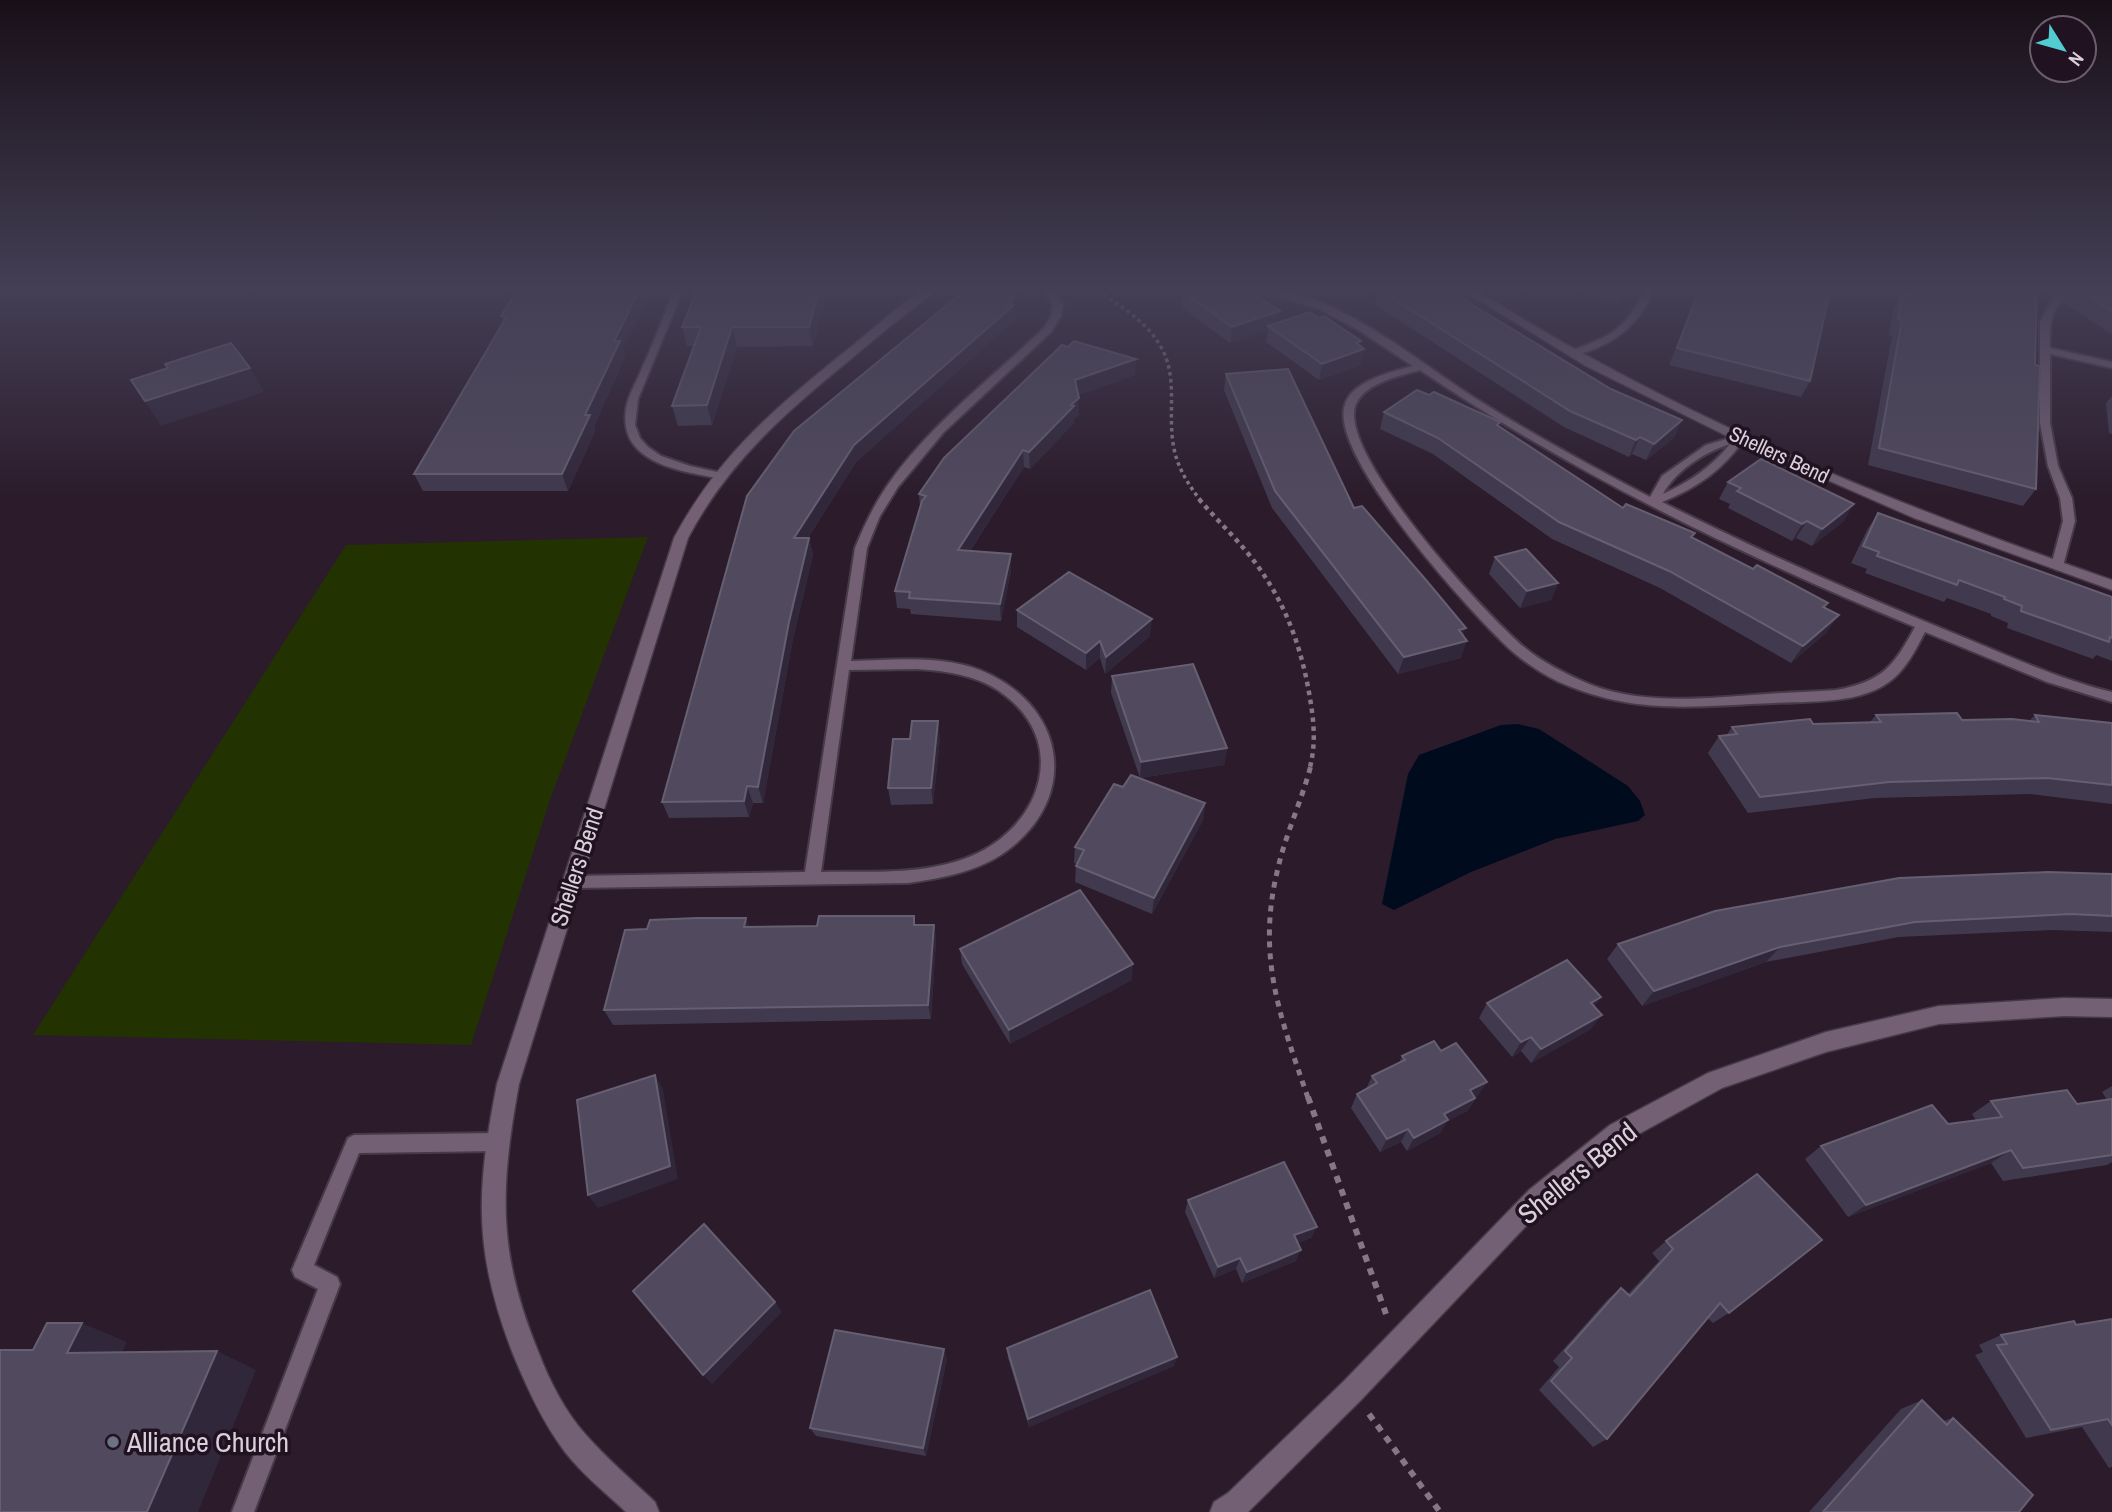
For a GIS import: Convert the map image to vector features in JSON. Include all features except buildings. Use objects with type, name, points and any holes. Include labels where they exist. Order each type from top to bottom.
[{"type":"street","name":"Shellers Bend","points":[[645,1512],[575,1443],[539,1386],[513,1322],[495,1254],[492,1199],[497,1142],[508,1084],[681,538],[694,511],[738,449],[769,420],[846,358]]},
{"type":"street","name":"Shellers Bend","points":[[1583,358],[1740,438],[1832,480],[2112,585]]},
{"type":"street","name":"Shellers Bend","points":[[1224,1512],[1238,1503],[1352,1391],[1395,1342],[1537,1198],[1618,1133],[1716,1080],[1826,1042],[1939,1015],[2064,1007],[2112,1008]]},
{"type":"lane","points":[[651,358],[631,407],[632,433],[648,454],[659,460],[718,475]]},
{"type":"lane","points":[[811,878],[861,548],[868,525],[880,501],[918,454],[1019,358]]},
{"type":"lane","points":[[1406,358],[1554,449],[1653,502],[1773,561],[1922,626],[2081,688],[2112,697]]},
{"type":"lane","points":[[2045,358],[2045,423],[2053,466],[2066,498],[2069,521],[2057,566]]},
{"type":"lane","points":[[2079,358],[2112,365]]},
{"type":"lane","points":[[1421,367],[1381,380],[1357,395],[1349,407],[1347,421],[1353,441],[1380,488],[1437,560],[1516,646],[1559,676],[1617,698],[1667,705],[1835,694],[1864,688],[1894,671],[1922,626]]},
{"type":"lane","points":[[1653,502],[1687,489],[1728,458],[1740,438]]},
{"type":"lane","points":[[1653,502],[1665,478],[1710,447],[1740,438]]},
{"type":"lane","points":[[573,882],[908,877],[948,872],[981,859],[1008,842],[1027,822],[1043,797],[1049,773],[1049,752],[1044,735],[1034,716],[1021,701],[989,679],[946,666],[845,666]]},
{"type":"lane","points":[[243,1512],[330,1284],[302,1270],[354,1144],[497,1142]]},
{"type":"path","points":[[1168,358],[1173,372],[1170,434],[1180,469],[1201,504],[1246,550],[1275,591],[1293,625],[1308,691],[1314,746],[1299,810],[1282,851],[1272,893],[1269,926],[1271,978],[1310,1105],[1368,1254],[1395,1342]]},
{"type":"path","points":[[1352,1391],[1440,1512]]},
{"type":"green space","points":[[648,537],[551,797],[471,1045],[33,1035],[346,545]]},
{"type":"water","points":[[1518,724],[1539,729],[1628,786],[1640,801],[1645,815],[1638,821],[1555,839],[1471,872],[1394,910],[1382,904],[1408,774],[1419,755],[1501,725]]},
{"type":"place","name":"Alliance Church","points":[[113,1442]]}]
